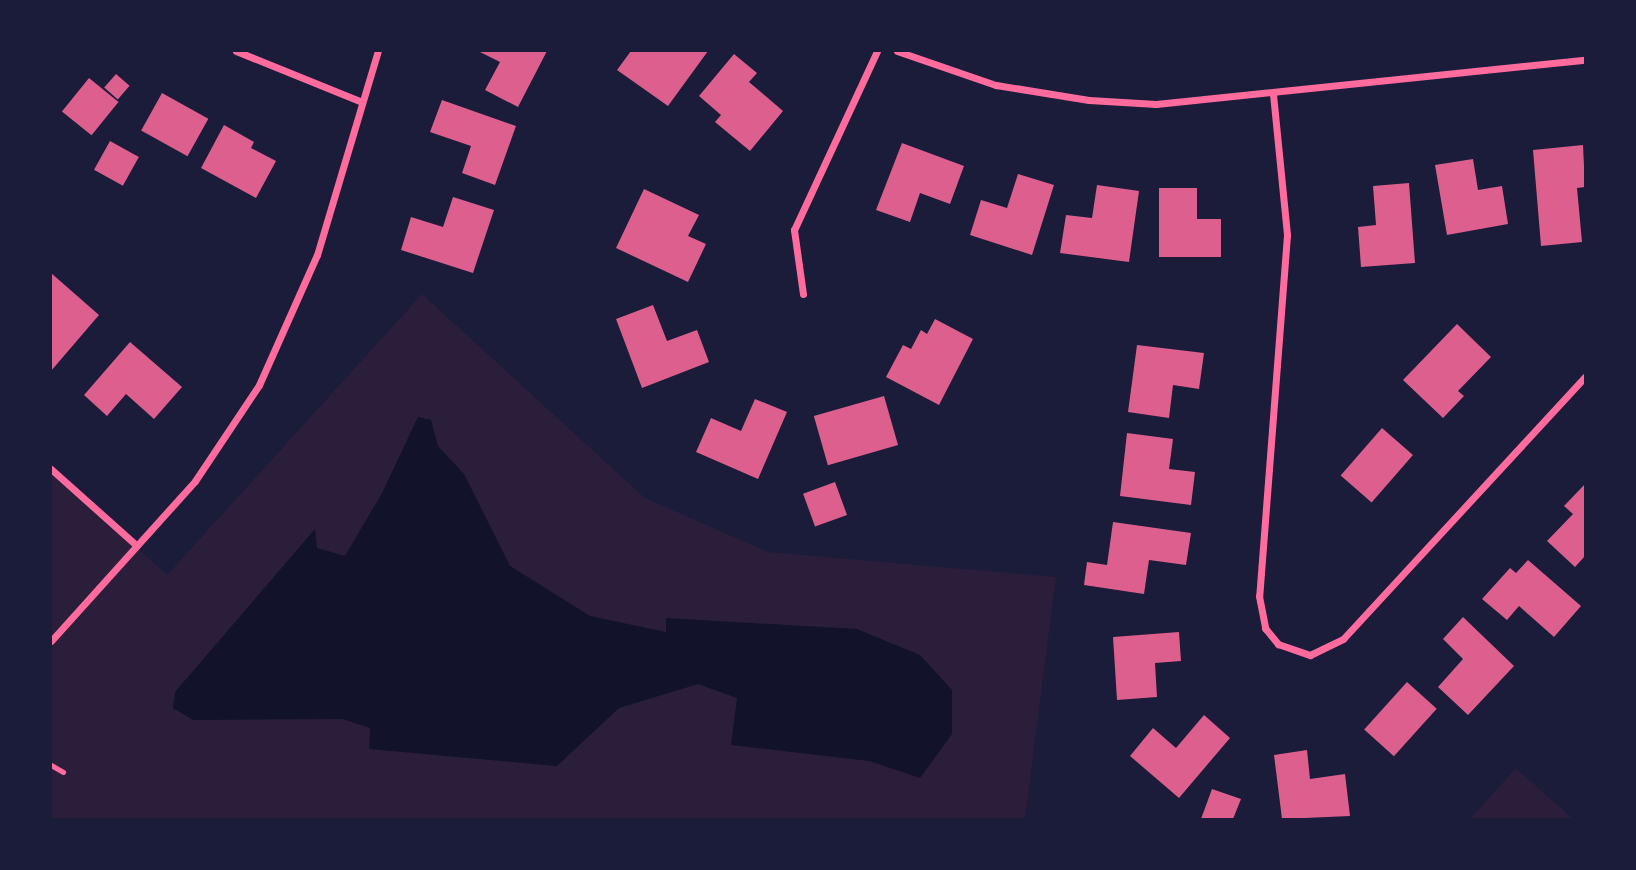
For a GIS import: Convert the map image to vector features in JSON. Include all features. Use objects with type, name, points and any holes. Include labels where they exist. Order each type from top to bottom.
[{"type":"street","points":[[236,51],[360,102]]},
{"type":"street","points":[[51,642],[215,455],[283,340],[317,255],[360,102],[378,51]]},
{"type":"street","points":[[803,294],[794,230],[877,51]]},
{"type":"street","points":[[897,51],[996,85],[1089,100],[1156,104],[1585,60]]},
{"type":"street","points":[[1273,94],[1287,235],[1259,596],[1265,628],[1290,651],[1310,655],[1328,649],[1364,619],[1585,377]]},
{"type":"street","points":[[51,469],[137,547]]},
{"type":"lane","points":[[51,765],[64,772]]},
{"type":"shaded area","points":[[422,294],[645,498],[768,552],[1056,577],[1025,819],[51,819],[51,469],[167,575]]},
{"type":"shaded area","points":[[418,417],[431,420],[438,446],[464,474],[510,566],[590,616],[666,632],[666,618],[857,629],[920,655],[952,690],[952,734],[920,778],[869,761],[731,745],[737,698],[698,684],[619,708],[557,766],[369,749],[370,728],[342,719],[193,720],[173,708],[175,692],[315,529],[317,548],[345,556],[382,493]]},
{"type":"shaded area","points":[[1516,768],[1573,819],[1470,819]]},
{"type":"building","points":[[478,51],[547,51],[518,107],[485,90],[500,62]]},
{"type":"building","points":[[631,51],[708,51],[668,106],[617,70]]},
{"type":"building","points":[[734,54],[757,73],[749,82],[783,111],[750,151],[715,122],[721,115],[699,96]]},
{"type":"building","points":[[116,74],[130,86],[118,99],[104,88]]},
{"type":"building","points":[[89,78],[119,102],[91,135],[62,111]]},
{"type":"building","points":[[162,93],[208,119],[188,156],[141,131]]},
{"type":"building","points":[[442,100],[516,126],[495,185],[462,173],[471,146],[430,132]]},
{"type":"building","points":[[224,125],[254,142],[251,148],[276,161],[256,198],[201,168]]},
{"type":"building","points":[[110,141],[139,157],[123,186],[94,170]]},
{"type":"building","points":[[902,143],[964,166],[950,204],[920,193],[910,222],[876,210]]},
{"type":"building","points":[[1583,145],[1585,187],[1577,188],[1582,242],[1541,246],[1533,150]]},
{"type":"building","points":[[1473,159],[1478,190],[1502,186],[1508,224],[1447,235],[1435,165]]},
{"type":"building","points":[[1018,174],[1054,185],[1032,255],[970,235],[981,200],[1007,208]]},
{"type":"building","points":[[1409,183],[1415,263],[1361,267],[1358,227],[1376,225],[1373,186]]},
{"type":"building","points":[[1097,185],[1139,191],[1129,262],[1060,253],[1066,215],[1092,218]]},
{"type":"building","points":[[1159,188],[1197,188],[1197,219],[1221,219],[1221,257],[1159,257]]},
{"type":"building","points":[[644,189],[699,215],[688,236],[706,244],[688,282],[616,248]]},
{"type":"building","points":[[453,197],[494,210],[473,273],[401,250],[411,217],[443,227]]},
{"type":"building","points":[[51,273],[99,315],[51,371]]},
{"type":"building","points":[[653,305],[667,341],[697,330],[709,362],[642,388],[616,319]]},
{"type":"building","points":[[935,319],[973,339],[939,405],[886,377],[903,345],[911,349],[921,330],[927,334]]},
{"type":"building","points":[[1457,324],[1491,357],[1458,391],[1464,396],[1443,418],[1403,380]]},
{"type":"building","points":[[130,342],[182,387],[154,419],[126,394],[107,416],[84,395]]},
{"type":"building","points":[[1137,345],[1204,353],[1199,389],[1173,385],[1169,418],[1128,412]]},
{"type":"building","points":[[884,396],[898,445],[828,465],[814,416]]},
{"type":"building","points":[[755,399],[787,412],[758,479],[696,452],[711,418],[741,431]]},
{"type":"building","points":[[1382,428],[1413,455],[1372,502],[1341,476]]},
{"type":"building","points":[[1127,433],[1173,439],[1169,469],[1195,472],[1191,505],[1120,496]]},
{"type":"building","points":[[835,482],[847,515],[815,527],[803,494]]},
{"type":"building","points":[[1585,484],[1585,556],[1575,567],[1547,541],[1573,514],[1564,506]]},
{"type":"building","points":[[1113,522],[1191,533],[1186,565],[1149,560],[1144,594],[1084,585],[1087,562],[1107,565]]},
{"type":"building","points":[[1528,560],[1581,606],[1554,637],[1519,606],[1507,620],[1482,599],[1510,568],[1516,573]]},
{"type":"building","points":[[1463,617],[1514,666],[1468,715],[1438,687],[1463,659],[1443,639]]},
{"type":"building","points":[[1179,632],[1181,661],[1155,663],[1157,697],[1117,700],[1113,637]]},
{"type":"building","points":[[1407,682],[1437,709],[1394,756],[1364,730]]},
{"type":"building","points":[[1204,715],[1230,738],[1179,798],[1130,756],[1153,728],[1176,748]]},
{"type":"building","points":[[1307,750],[1310,779],[1345,774],[1350,816],[1282,819],[1274,755]]},
{"type":"building","points":[[1212,789],[1241,799],[1233,819],[1201,819]]}]
